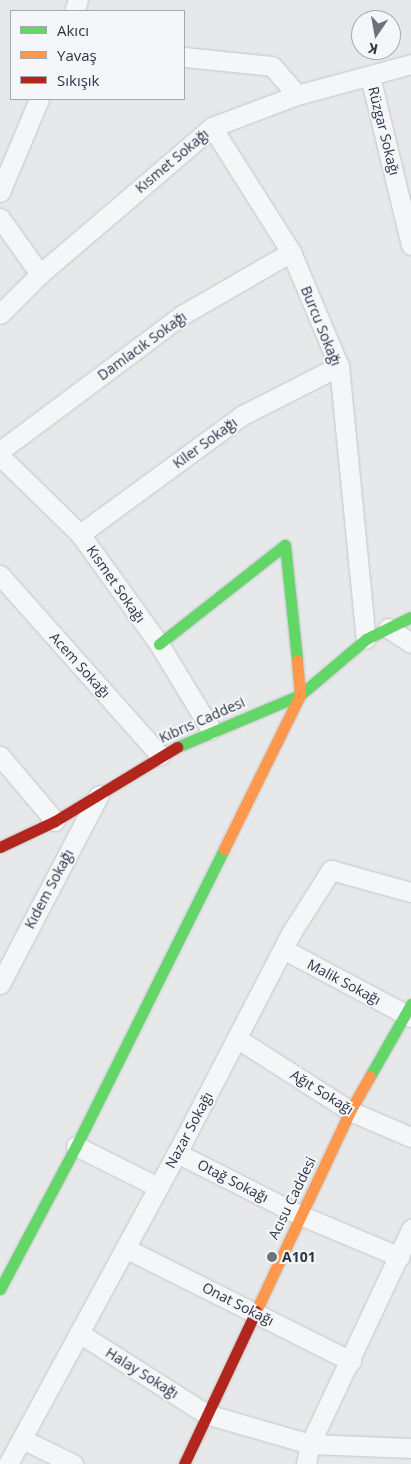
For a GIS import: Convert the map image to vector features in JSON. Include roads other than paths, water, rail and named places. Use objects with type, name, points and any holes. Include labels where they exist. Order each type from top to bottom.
[{"type":"street","points":[[185,56],[272,66],[297,95]]},
{"type":"street","name":"Kısmet Sokağı","points":[[0,314],[40,274],[212,127],[297,95],[411,64]]},
{"type":"street","name":"Rüzgar Sokağı","points":[[370,76],[403,174],[411,245]]},
{"type":"street","points":[[0,192],[39,100]]},
{"type":"street","name":"Burcu Sokağı","points":[[212,127],[291,252],[339,366],[366,639]]},
{"type":"street","points":[[0,218],[40,274]]},
{"type":"street","name":"Damlacık Sokağı","points":[[0,451],[182,315],[291,252]]},
{"type":"street","name":"Kiler Sokağı","points":[[80,534],[241,416],[339,366]]},
{"type":"street","name":"Kısmet Sokağı","points":[[0,456],[80,534],[159,644],[211,730]]},
{"type":"street","points":[[0,1289],[76,1146],[300,695],[285,546],[159,644]]},
{"type":"street","name":"Acem Sokağı","points":[[0,575],[160,755]]},
{"type":"street","name":"Kıbrıs Caddesi","points":[[0,847],[55,821],[160,755],[211,730],[300,695],[366,639],[411,617]]},
{"type":"street","points":[[388,628],[411,644]]},
{"type":"street","points":[[0,756],[55,821]]},
{"type":"street","name":"Kıdem Sokağı","points":[[0,984],[99,795]]},
{"type":"street","name":"Nazar Sokağı","points":[[8,1464],[238,1039],[283,949],[331,870],[411,892]]},
{"type":"street","name":"Malik Sokağı","points":[[283,949],[409,1012]]},
{"type":"street","name":"Acısu Caddesi","points":[[184,1464],[253,1312],[350,1111],[409,1012]]},
{"type":"street","name":"Ağıt Sokağı","points":[[238,1039],[350,1111],[411,1137]]},
{"type":"street","points":[[76,1146],[158,1187]]},
{"type":"street","name":"Otağ Sokağı","points":[[177,1153],[300,1215],[400,1257]]},
{"type":"street","points":[[306,1464],[310,1444],[351,1362],[411,1229]]},
{"type":"street","name":"Onat Sokağı","points":[[125,1248],[351,1362]]},
{"type":"street","name":"Halay Sokağı","points":[[78,1333],[206,1414],[310,1444],[411,1448]]},
{"type":"street","points":[[22,1439],[73,1464]]},
{"type":"place","name":"A101","points":[[272,1257]]}]
